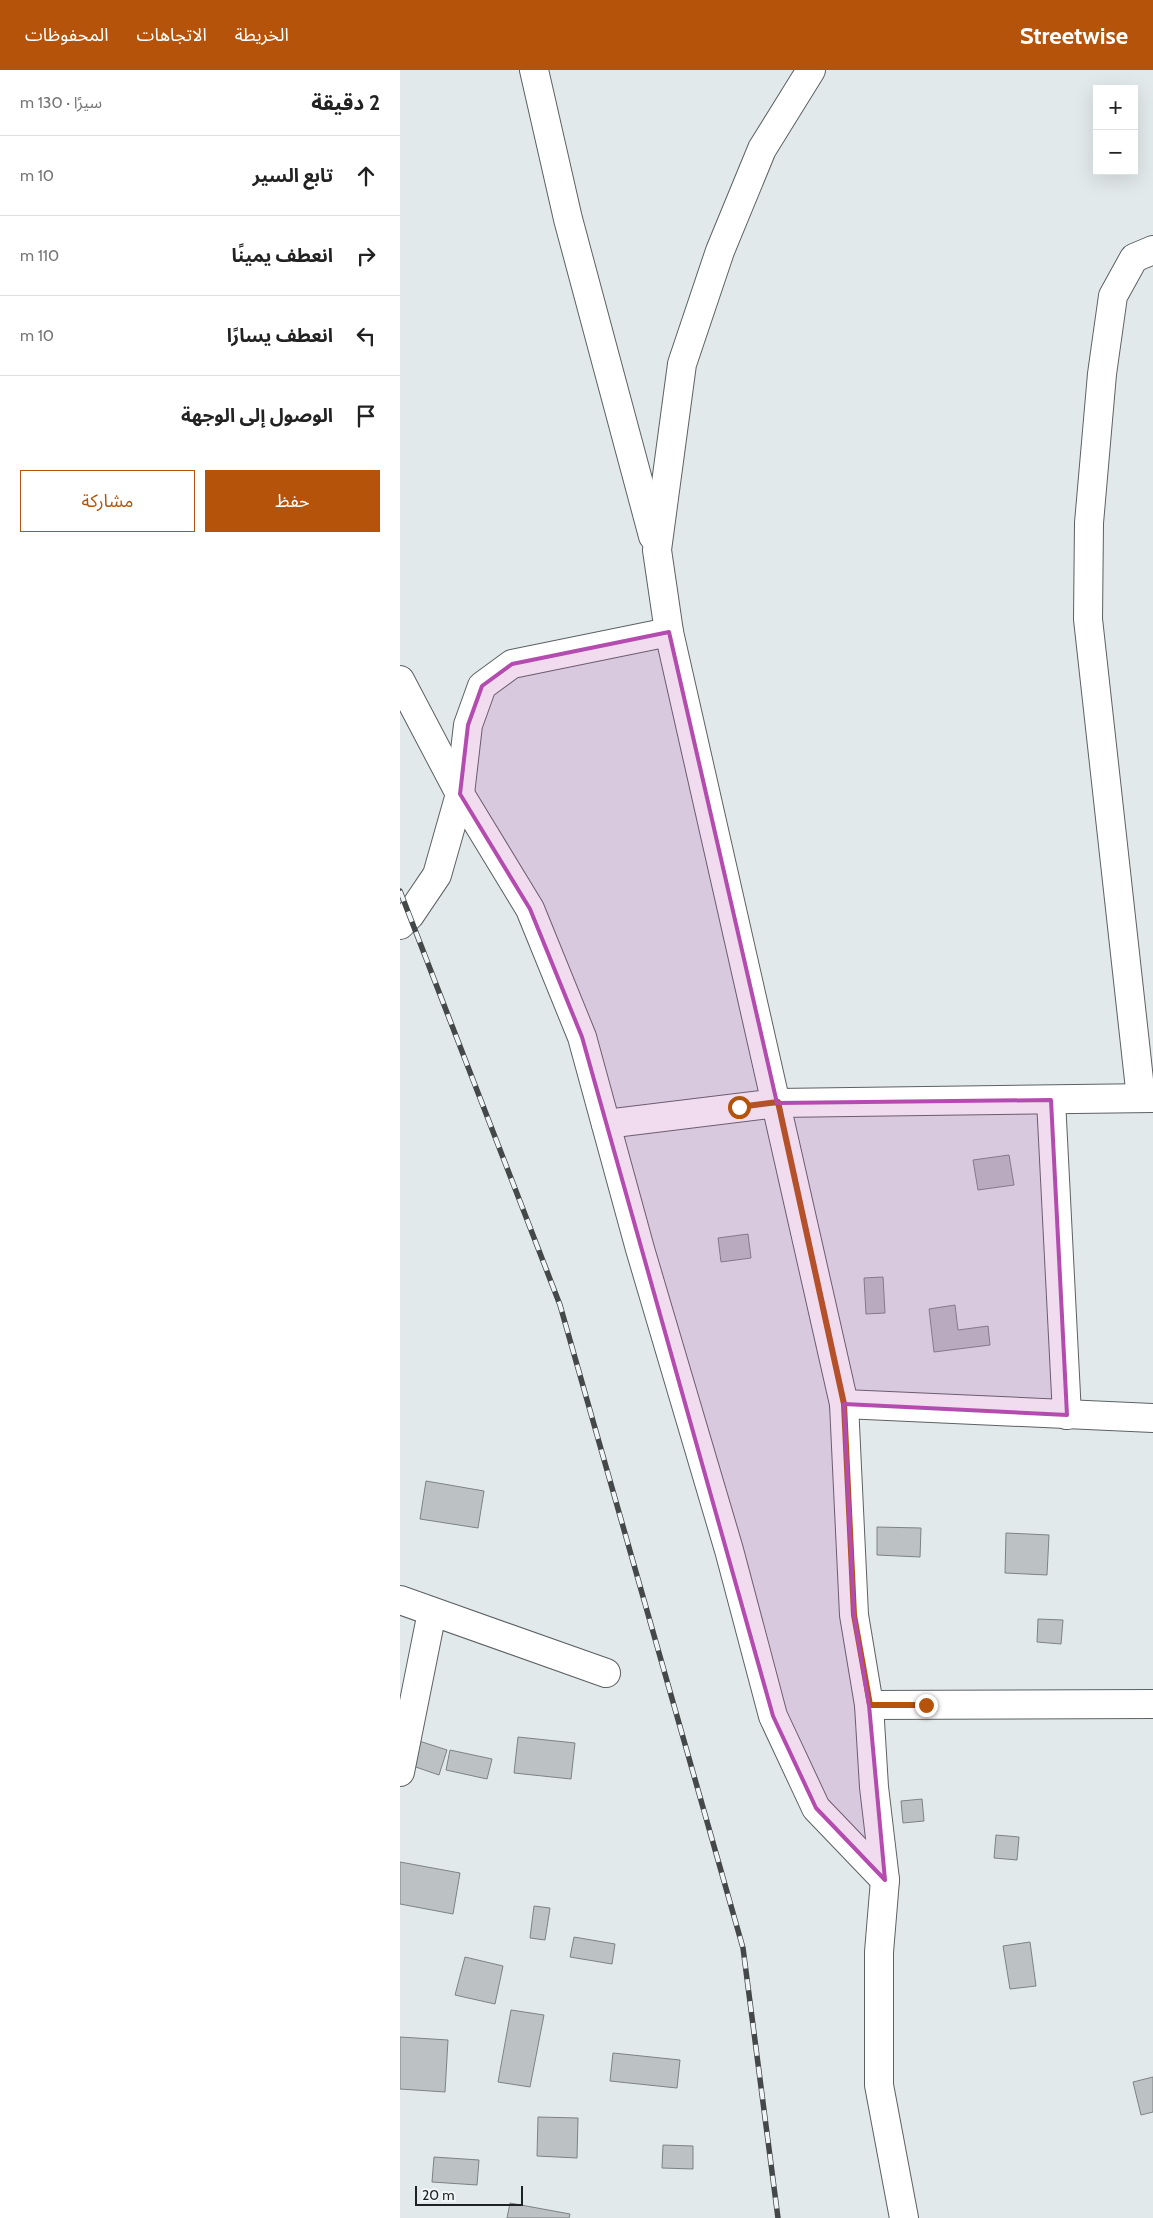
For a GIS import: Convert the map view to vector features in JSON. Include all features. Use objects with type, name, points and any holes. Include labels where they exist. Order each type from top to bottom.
[{"type":"street","points":[[534,70],[568,219],[657,550],[669,632],[778,1102],[844,1404],[854,1615],[870,1705],[874,1787],[885,1880],[879,1952],[879,2085],[904,2218]]},
{"type":"street","points":[[657,550],[682,364],[720,251],[762,149],[811,70]]},
{"type":"street","points":[[606,1124],[778,1102],[1147,1098],[1088,619],[1089,523],[1102,374],[1112,296],[1134,258],[1153,250]]},
{"type":"street","points":[[400,925],[410,915],[437,875],[460,794],[468,725],[482,686],[512,664],[669,632]]},
{"type":"street","points":[[400,680],[460,794],[530,909],[582,1037],[640,1249],[729,1550],[774,1716],[816,1808],[885,1880]]},
{"type":"street","points":[[1051,1100],[1067,1415]]},
{"type":"street","points":[[844,1404],[1153,1418]]},
{"type":"street","points":[[400,1600],[606,1673]]},
{"type":"street","points":[[400,1772],[432,1612]]},
{"type":"street","points":[[870,1705],[1153,1704]]},
{"type":"highlighted area","points":[[669,632],[777,1103],[1051,1100],[1067,1415],[844,1404],[854,1615],[869,1705],[885,1880],[816,1808],[773,1716],[582,1037],[530,909],[460,794],[468,725],[482,686],[512,664]]},
{"type":"building","points":[[1009,1155],[1014,1185],[978,1190],[973,1160]]},
{"type":"building","points":[[748,1234],[751,1258],[721,1262],[718,1238]]},
{"type":"building","points":[[883,1277],[885,1313],[866,1314],[864,1278]]},
{"type":"building","points":[[955,1305],[958,1330],[988,1326],[990,1345],[934,1352],[929,1309]]},
{"type":"building","points":[[426,1481],[484,1491],[478,1528],[420,1519]]},
{"type":"building","points":[[877,1527],[921,1528],[920,1557],[877,1555]]},
{"type":"building","points":[[1006,1533],[1049,1535],[1047,1575],[1005,1573]]},
{"type":"building","points":[[1038,1619],[1063,1620],[1061,1644],[1037,1642]]},
{"type":"building","points":[[518,1737],[575,1743],[571,1779],[514,1773]]},
{"type":"building","points":[[416,1740],[447,1750],[439,1775],[407,1764]]},
{"type":"building","points":[[450,1750],[492,1759],[487,1779],[446,1770]]},
{"type":"building","points":[[922,1799],[924,1821],[903,1823],[901,1801]]},
{"type":"building","points":[[996,1835],[1019,1837],[1017,1860],[994,1858]]},
{"type":"building","points":[[400,1862],[460,1873],[453,1914],[400,1904]]},
{"type":"building","points":[[534,1906],[550,1908],[545,1940],[530,1938]]},
{"type":"building","points":[[574,1937],[615,1944],[612,1964],[570,1957]]},
{"type":"building","points":[[1030,1942],[1036,1986],[1010,1989],[1003,1946]]},
{"type":"building","points":[[465,1957],[503,1966],[495,2004],[455,1995]]},
{"type":"building","points":[[511,2010],[544,2015],[530,2087],[498,2082]]},
{"type":"building","points":[[400,2037],[448,2040],[445,2092],[400,2089]]},
{"type":"building","points":[[613,2053],[680,2060],[677,2088],[610,2081]]},
{"type":"building","points":[[1153,2077],[1153,2112],[1141,2115],[1133,2082]]},
{"type":"building","points":[[538,2117],[578,2118],[577,2158],[537,2156]]},
{"type":"building","points":[[663,2145],[693,2146],[693,2169],[662,2168]]},
{"type":"building","points":[[434,2157],[479,2160],[477,2185],[432,2182]]},
{"type":"building","points":[[510,2203],[570,2214],[569,2218],[507,2218]]},
{"type":"railway","points":[[400,891],[560,1305],[743,1948],[778,2218]]},
{"type":"route","points":[[739,1107],[778,1102],[844,1404],[854,1615],[870,1705],[926,1705]]}]
